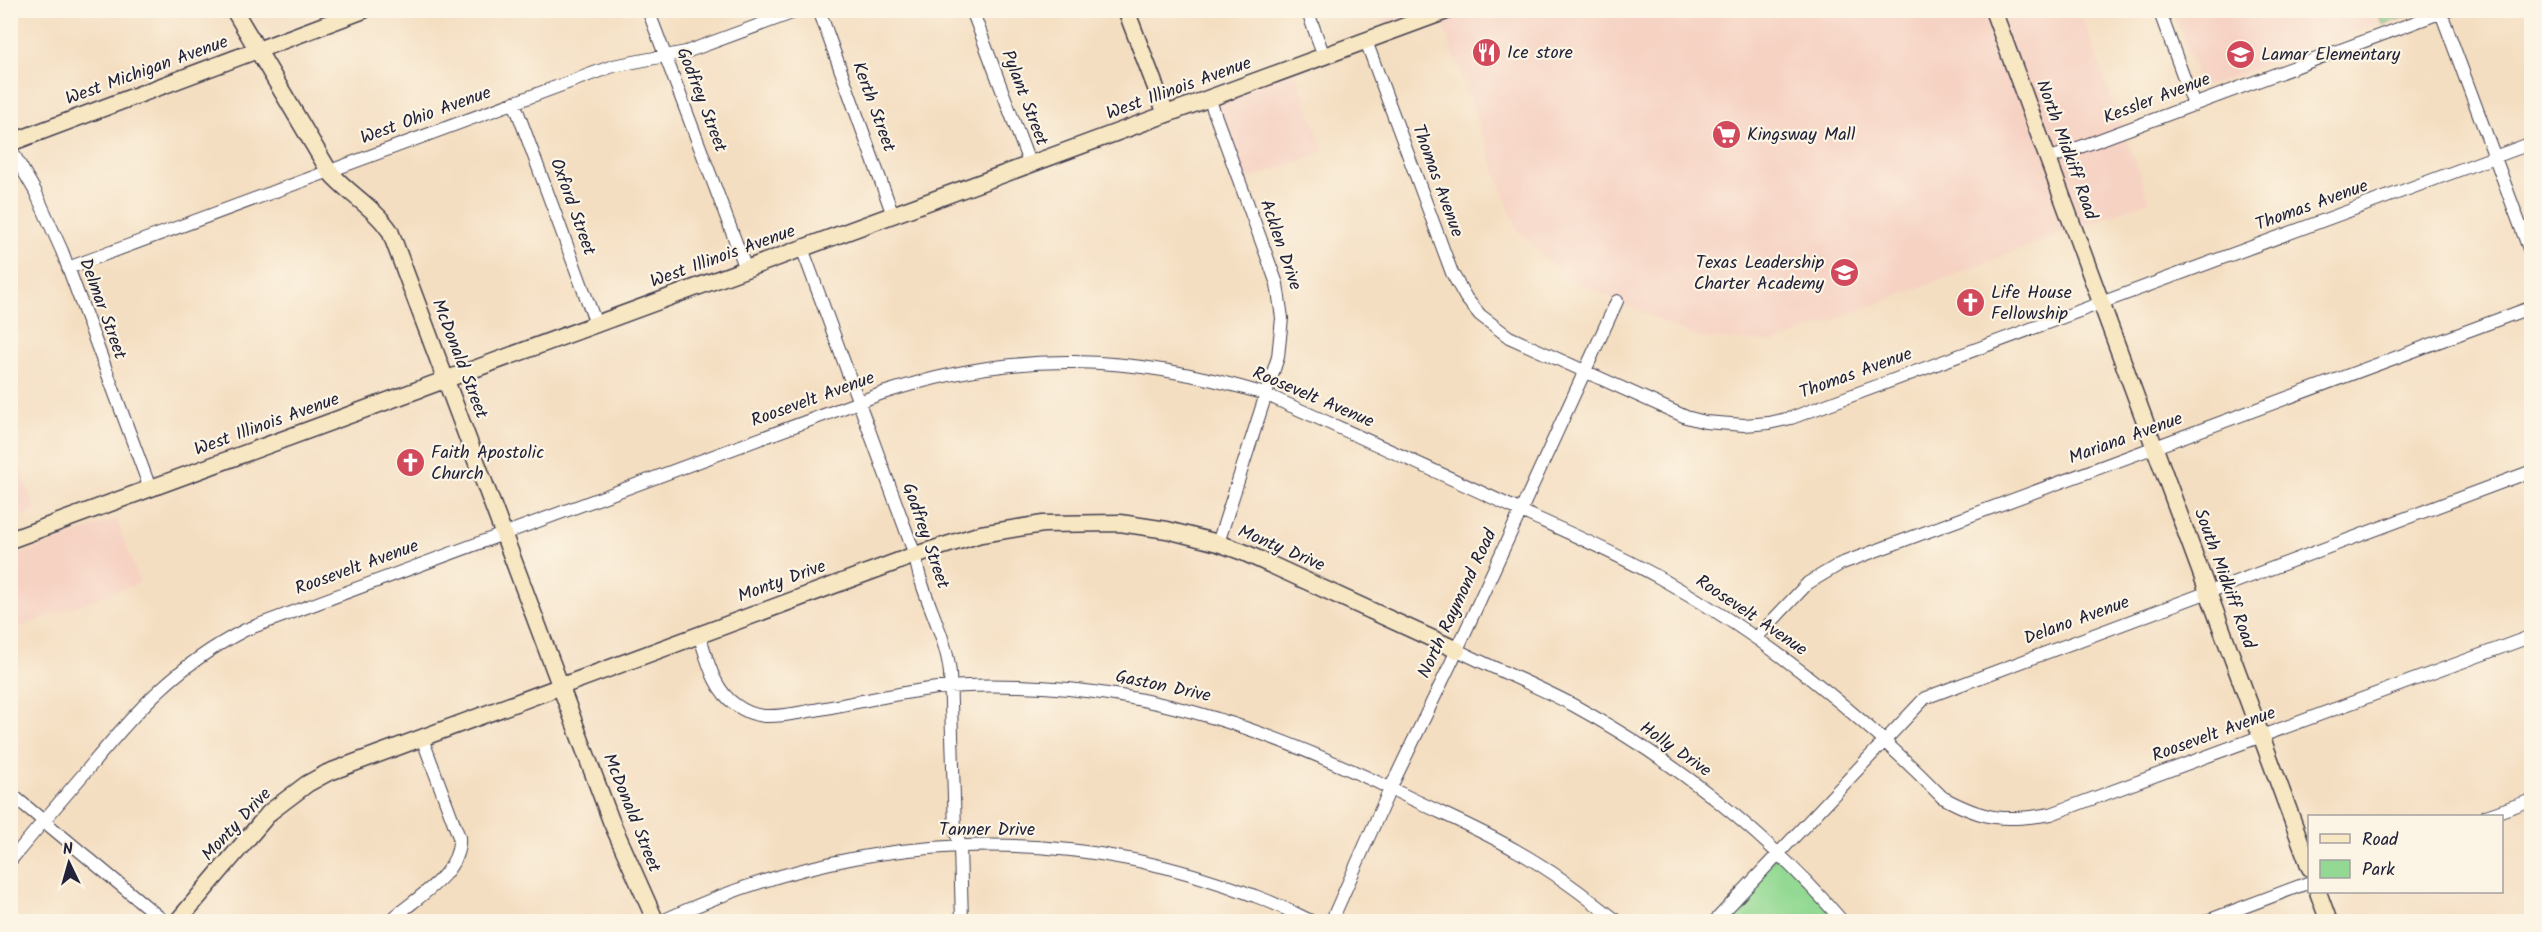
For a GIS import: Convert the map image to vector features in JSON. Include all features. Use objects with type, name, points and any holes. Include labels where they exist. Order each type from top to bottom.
[{"type":"street","name":"McDonald Street","points":[[234,10],[329,171],[338,182],[375,213],[390,231],[623,851],[658,921]]},
{"type":"street","name":"West Michigan Avenue","points":[[10,143],[364,10]]},
{"type":"street","name":"Godfrey Street","points":[[648,10],[746,269]]},
{"type":"street","name":"West Ohio Avenue","points":[[68,268],[613,66],[686,52],[800,10]]},
{"type":"street","name":"Kerth Street","points":[[819,10],[893,215]]},
{"type":"street","name":"Pylant Street","points":[[972,10],[1030,165]]},
{"type":"street","points":[[1126,10],[1166,114]]},
{"type":"street","points":[[1308,10],[1324,56]]},
{"type":"street","name":"West Illinois Avenue","points":[[10,540],[1449,10]]},
{"type":"street","name":"North Midkiff Road","points":[[1993,10],[2102,304]]},
{"type":"street","points":[[2159,10],[2194,105]]},
{"type":"street","points":[[2443,11],[2494,157],[2532,256]]},
{"type":"street","name":"Kessler Avenue","points":[[2048,159],[2443,11]]},
{"type":"street","name":"Thomas Avenue","points":[[1366,40],[1452,273],[1480,315],[1503,333],[1585,371],[1690,418],[1721,424],[1769,423],[1791,417],[2102,304],[2532,143]]},
{"type":"street","name":"Acklen Drive","points":[[1209,98],[1281,299],[1282,318],[1280,350],[1218,543]]},
{"type":"street","name":"Oxford Street","points":[[514,102],[596,324]]},
{"type":"street","name":"Delmar Street","points":[[10,148],[45,211],[150,488]]},
{"type":"street","name":"Godfrey Street","points":[[802,248],[915,555],[917,572],[946,646],[950,687],[955,830],[960,846],[962,921]]},
{"type":"street","name":"North Raymond Road","points":[[1331,921],[1617,301]]},
{"type":"street","name":"South Midkiff Road","points":[[2102,304],[2308,863]]},
{"type":"street","name":"Mariana Avenue","points":[[1756,638],[1808,583],[1840,564],[2532,307]]},
{"type":"street","name":"Roosevelt Avenue","points":[[10,861],[137,710],[163,684],[213,647],[256,625],[858,402],[920,381],[969,370],[1029,363],[1069,361],[1119,363],[1179,371],[1265,394],[1591,542],[1654,574],[1756,638],[1807,676],[1883,741],[1933,789],[1953,804],[1983,816],[2013,820],[2051,814],[2532,636]]},
{"type":"street","name":"Delano Avenue","points":[[1714,921],[1914,707],[1932,694],[2532,471]]},
{"type":"street","name":"Monty Drive","points":[[177,921],[270,812],[291,795],[327,773],[699,633],[915,555],[981,534],[1066,522],[1136,525],[1182,533],[1256,557],[1457,650]]},
{"type":"street","name":"Gaston Drive","points":[[699,633],[709,665],[721,690],[734,704],[759,715],[790,714],[950,687],[1020,686],[1077,690],[1135,698],[1220,718],[1292,744],[1518,851],[1575,887],[1618,921]]},
{"type":"street","name":"Holly Drive","points":[[1457,650],[1539,687],[1618,732],[1664,762],[1722,805],[1778,853],[1843,921]]},
{"type":"street","points":[[389,921],[448,872],[458,855],[459,837],[422,738]]},
{"type":"street","points":[[10,793],[165,921]]},
{"type":"street","points":[[2489,815],[2532,800]]},
{"type":"street","name":"Tanner Drive","points":[[658,921],[752,883],[827,863],[890,851],[960,846],[1064,850],[1155,865],[1256,896],[1314,921]]},
{"type":"street","points":[[2204,921],[2308,883]]},
{"type":"street","points":[[2319,893],[2329,921]]},
{"type":"shaded area","points":[[1379,11],[2080,11],[2149,201],[1776,342],[1698,338],[1563,276],[1516,228],[1440,17],[1389,36]]},
{"type":"shaded area","name":"Lamar Elementary","points":[[2173,11],[2377,11],[2381,22],[2202,88]]},
{"type":"shaded area","points":[[1295,70],[1324,151],[1239,183],[1209,101]]},
{"type":"shaded area","points":[[11,443],[36,511],[10,521]]},
{"type":"shaded area","points":[[116,519],[140,583],[11,630],[11,558]]},
{"type":"green space","points":[[2377,10],[2420,11],[2383,24]]},
{"type":"green space","points":[[1778,853],[1843,922],[1715,922]]},
{"type":"place","name":"Ice store","points":[[1486,53]]},
{"type":"place","name":"Lamar Elementary","points":[[2240,55]]},
{"type":"place","name":"Kingsway Mall","points":[[1726,135]]},
{"type":"place","name":"Texas Leadership Charter Academy","points":[[1845,273]]},
{"type":"place","name":"Life House Fellowship","points":[[1970,303]]},
{"type":"place","name":"Faith Apostolic Church","points":[[410,463]]}]
